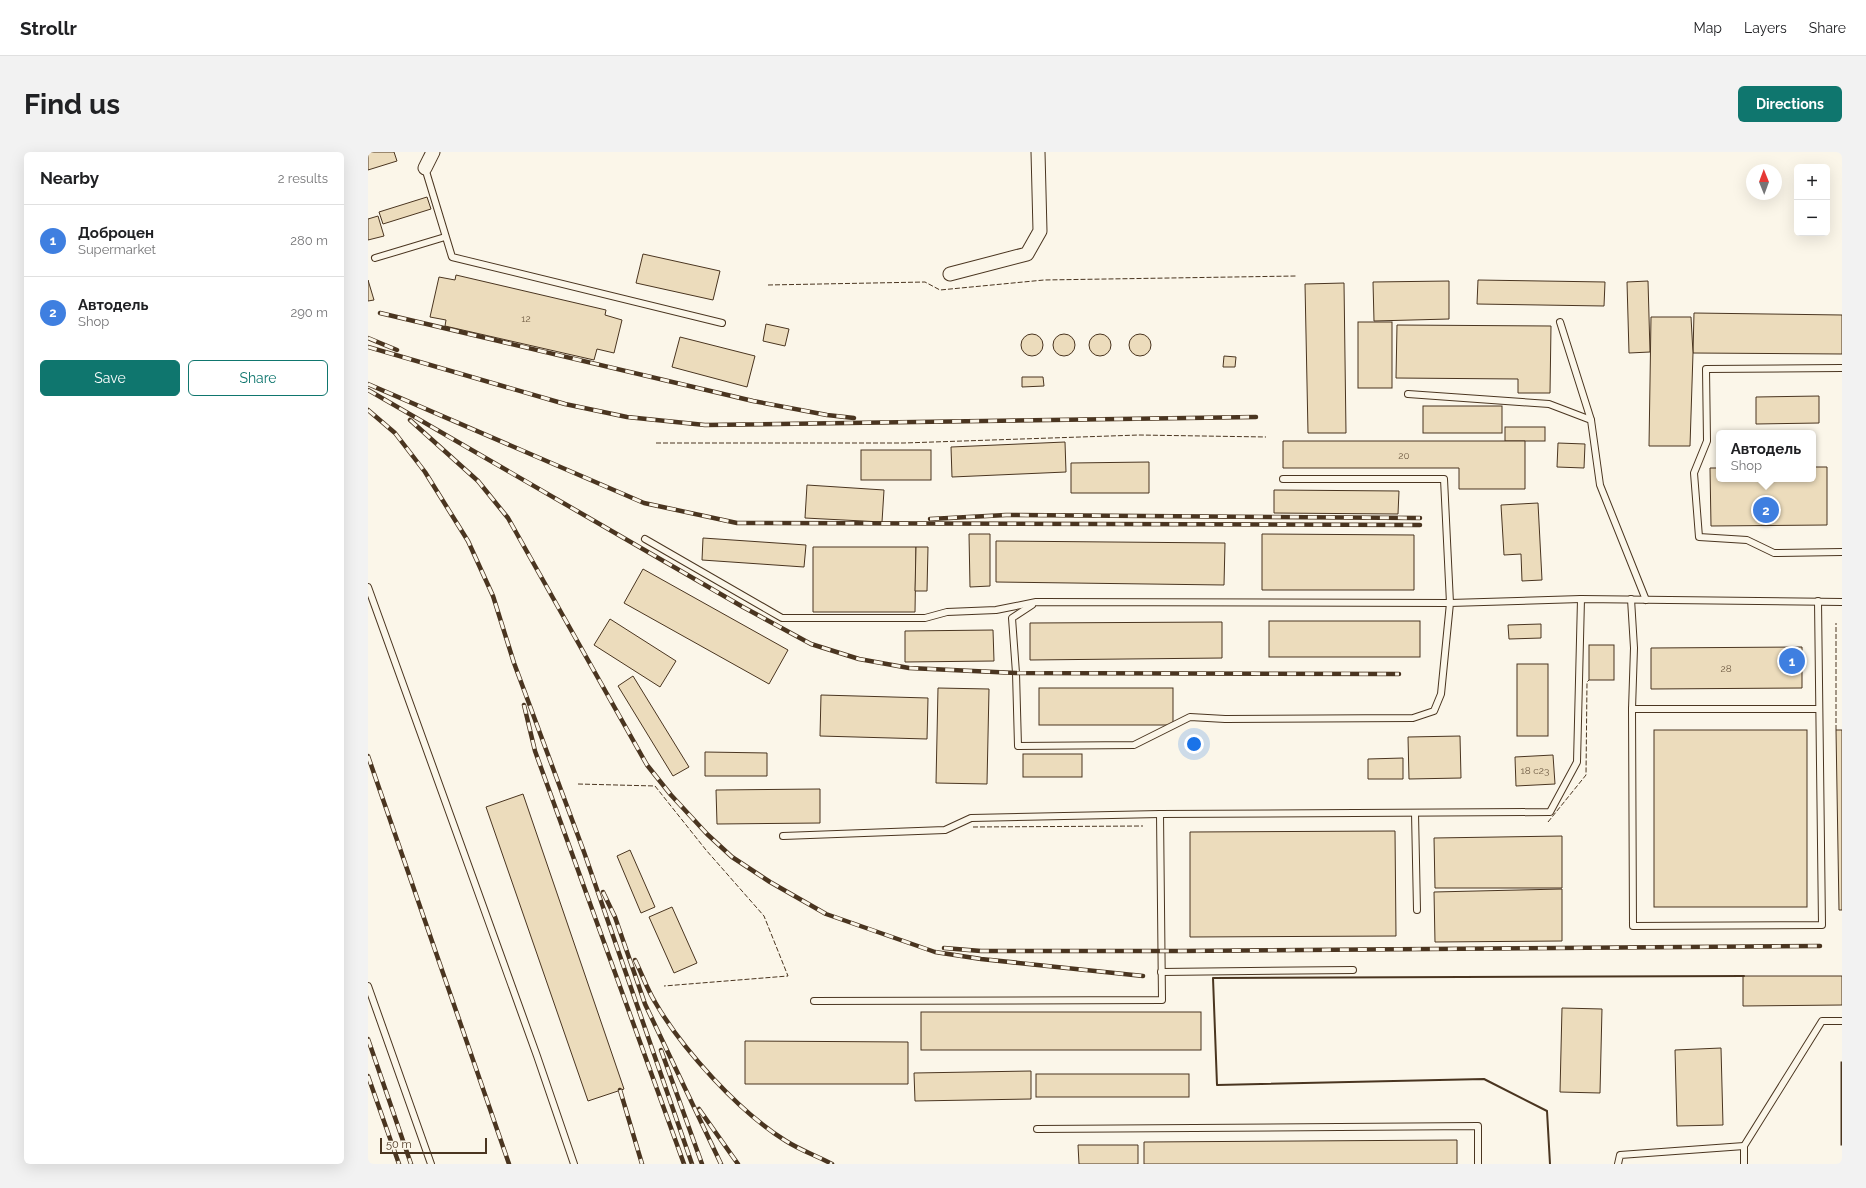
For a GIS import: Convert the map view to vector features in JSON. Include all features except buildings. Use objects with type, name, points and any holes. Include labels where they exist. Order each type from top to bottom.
[{"type":"street","points":[[425,168],[433,152]]},
{"type":"street","points":[[950,274],[1027,254],[1040,231],[1038,152]]},
{"type":"lane","points":[[425,168],[452,257],[722,323]]},
{"type":"lane","points":[[374,258],[445,237]]},
{"type":"lane","points":[[1560,322],[1591,420],[1600,485],[1646,600]]},
{"type":"lane","points":[[1842,368],[1706,369],[1707,440],[1694,473],[1699,537],[1747,540],[1774,553],[1842,552]]},
{"type":"lane","points":[[1408,394],[1549,404],[1591,420]]},
{"type":"lane","points":[[1036,602],[1012,618],[1016,673],[1018,746],[1134,745],[1190,717],[1225,719],[1413,718],[1434,711],[1441,694],[1450,603],[1444,479],[1283,479]]},
{"type":"lane","points":[[645,539],[782,618],[925,618],[947,612],[996,610],[1036,602],[1450,603],[1581,599],[1842,602]]},
{"type":"lane","points":[[368,587],[537,1056],[574,1164]]},
{"type":"lane","points":[[783,836],[945,830],[971,818],[1160,814],[1550,812],[1577,762],[1581,599]]},
{"type":"lane","points":[[1631,600],[1634,648],[1632,709],[1633,926],[1822,925],[1818,708],[1818,601]]},
{"type":"lane","points":[[1632,709],[1818,708]]},
{"type":"lane","points":[[1415,813],[1418,910]]},
{"type":"lane","points":[[814,1001],[1162,1000],[1160,814]]},
{"type":"lane","points":[[1162,972],[1353,970]]},
{"type":"lane","points":[[368,986],[430,1164]]},
{"type":"lane","points":[[1744,1164],[1744,1146],[1822,1021],[1842,1021]]},
{"type":"lane","points":[[1037,1129],[1478,1126],[1478,1164]]},
{"type":"lane","points":[[1618,1164],[1620,1155],[1744,1146]]},
{"type":"railway","points":[[380,313],[753,401],[827,415],[854,418]]},
{"type":"railway","points":[[368,338],[397,350]]},
{"type":"railway","points":[[368,347],[565,404],[627,417],[705,425],[1256,417]]},
{"type":"railway","points":[[368,384],[644,503],[737,523],[1420,525]]},
{"type":"railway","points":[[368,390],[743,607],[811,644],[859,659],[909,668],[1016,673],[1399,674]]},
{"type":"railway","points":[[368,410],[395,433],[425,472],[468,541],[493,596],[514,663],[584,852],[692,1164]]},
{"type":"railway","points":[[410,420],[478,481],[508,518],[647,765],[671,795],[707,834],[732,857],[770,882],[826,914],[935,952],[981,959],[1143,976]]},
{"type":"railway","points":[[930,519],[1006,515],[1420,518]]},
{"type":"railway","points":[[524,705],[535,751],[684,1164]]},
{"type":"railway","points":[[368,756],[509,1164]]},
{"type":"railway","points":[[603,892],[615,917],[645,1004],[721,1164]]},
{"type":"railway","points":[[944,948],[981,951],[1180,951],[1820,946]]},
{"type":"railway","points":[[635,960],[652,997],[666,1020],[696,1059],[731,1097],[768,1129],[791,1144],[832,1164]]},
{"type":"railway","points":[[368,1039],[411,1164]]},
{"type":"railway","points":[[661,1050],[702,1164]]},
{"type":"railway","points":[[368,1076],[399,1164]]},
{"type":"railway","points":[[620,1090],[642,1164]]},
{"type":"railway","points":[[699,1109],[738,1164]]},
{"type":"fence","points":[[768,285],[925,282],[940,290],[1044,280],[1296,276]]},
{"type":"fence","points":[[656,443],[904,443],[1139,435],[1266,437]]},
{"type":"fence","points":[[1836,623],[1836,730]]},
{"type":"fence","points":[[1548,822],[1586,775],[1587,682],[1589,680]]},
{"type":"fence","points":[[578,784],[655,786],[706,850],[764,916],[788,976],[664,986]]},
{"type":"fence","points":[[973,827],[1143,826]]},
{"type":"wall","points":[[1550,1164],[1547,1111],[1484,1079],[1217,1085],[1213,978],[1744,976]]},
{"type":"place","name":"Автодель","points":[[1766,510]]},
{"type":"place","name":"Доброцен","points":[[1792,661]]}]
